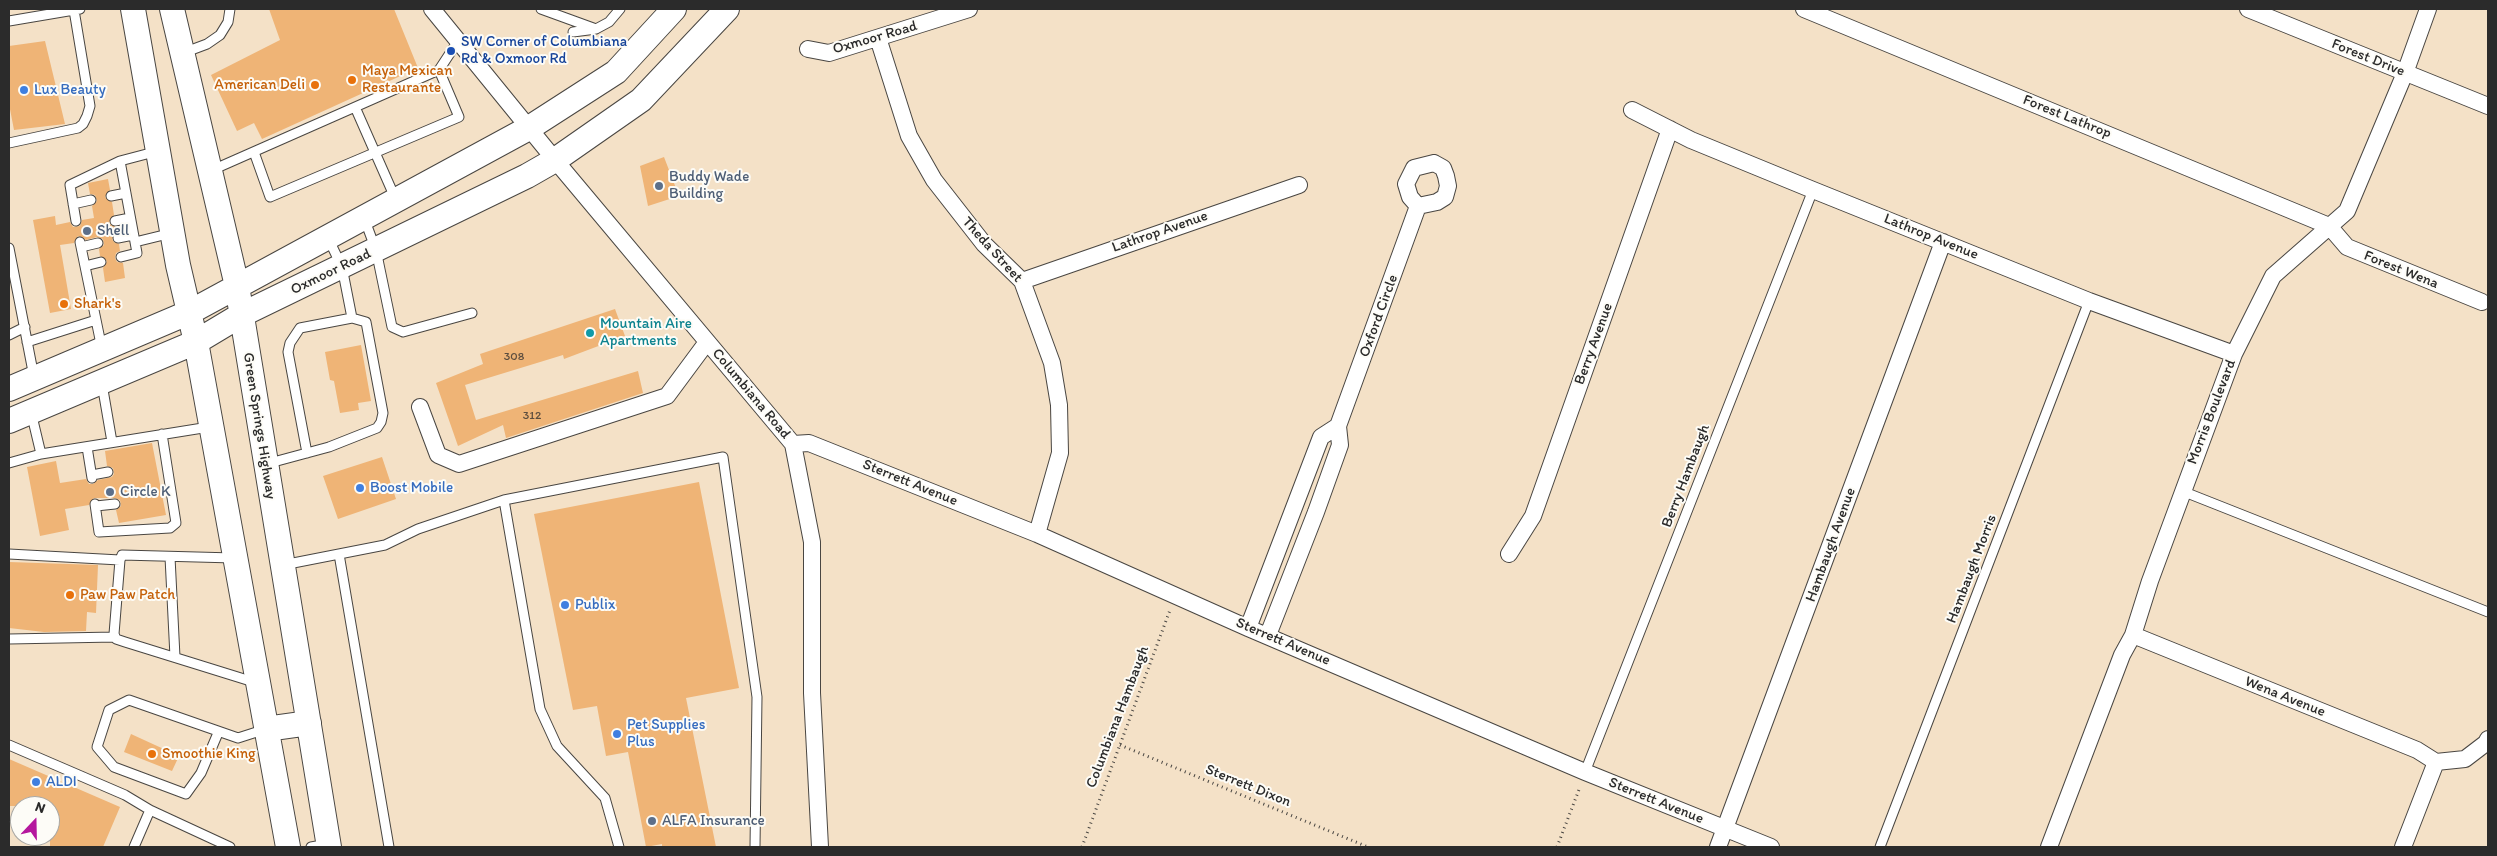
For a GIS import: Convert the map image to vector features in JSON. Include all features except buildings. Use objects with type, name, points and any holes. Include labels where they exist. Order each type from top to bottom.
[{"type":"main road","points":[[133,9],[172,232],[196,342],[288,847]]},
{"type":"main road","name":"Green Springs Highway","points":[[172,9],[237,286],[309,723],[323,846]]},
{"type":"main road","name":"Oxmoor Road","points":[[9,389],[190,312],[529,128],[616,72],[674,9]]},
{"type":"main road","name":"Oxmoor Road","points":[[9,421],[196,342],[241,315],[527,176],[555,160],[641,100],[727,9]]},
{"type":"main road","points":[[266,729],[309,723]]},
{"type":"street","name":"Columbiana Road","points":[[432,9],[555,160],[793,444],[812,542],[812,693],[820,847]]},
{"type":"street","name":"Oxmoor Road","points":[[808,49],[829,53],[969,9]]},
{"type":"street","name":"Forest Lathrop","points":[[1804,9],[2329,226]]},
{"type":"street","name":"Forest Drive","points":[[2248,9],[2488,106]]},
{"type":"street","name":"Morris Boulevard","points":[[2049,847],[2122,655],[2133,635],[2182,491],[2234,354],[2273,276],[2347,211],[2405,73],[2428,9]]},
{"type":"street","name":"Theda Street","points":[[878,38],[909,136],[934,180],[984,244],[1022,281],[1052,363],[1059,405],[1060,453],[1037,534]]},
{"type":"street","name":"Lathrop Avenue","points":[[1632,110],[1691,140],[1813,190],[2090,301],[2234,354]]},
{"type":"street","name":"Berry Avenue","points":[[1509,554],[1533,516],[1670,129]]},
{"type":"street","name":"Lathrop Avenue","points":[[1022,281],[1299,184]]},
{"type":"street","name":"Oxford Circle","points":[[1268,635],[1340,445],[1338,426],[1418,206]]},
{"type":"street","name":"Forest Wena","points":[[2329,226],[2346,247],[2482,302]]},
{"type":"street","name":"Hambaugh Avenue","points":[[1718,847],[1943,242]]},
{"type":"street","points":[[420,407],[438,455],[459,464],[668,396],[707,342]]},
{"type":"street","points":[[1248,628],[1321,437],[1338,426]]},
{"type":"street","name":"Sterrett Avenue","points":[[793,444],[809,443],[1037,534],[1248,628],[1585,772],[1772,847]]},
{"type":"street","points":[[1295,504],[1316,512]]},
{"type":"street","name":"Wena Avenue","points":[[2133,635],[2417,750],[2436,762]]},
{"type":"street","points":[[2403,847],[2436,762],[2465,759],[2486,743],[2488,739]]},
{"type":"lane","points":[[9,21],[77,9],[90,106],[84,124],[78,128],[9,143]]},
{"type":"lane","points":[[183,54],[207,44],[220,35],[228,22],[230,9]]},
{"type":"lane","points":[[541,9],[596,29]]},
{"type":"lane","points":[[573,32],[596,29],[609,22],[620,9]]},
{"type":"lane","points":[[210,171],[439,70],[458,41]]},
{"type":"lane","points":[[254,152],[270,196],[459,117],[439,70]]},
{"type":"lane","points":[[355,107],[396,200]]},
{"type":"lane","points":[[76,221],[70,185],[120,160],[158,150]]},
{"type":"lane","points":[[120,160],[137,253],[122,257]]},
{"type":"lane","name":"Berry Hambaugh","points":[[1585,772],[1813,190]]},
{"type":"lane","points":[[111,196],[126,193]]},
{"type":"lane","points":[[73,204],[91,200]]},
{"type":"lane","points":[[364,217],[376,250],[392,327],[403,332],[472,313]]},
{"type":"lane","points":[[114,221],[130,218]]},
{"type":"lane","points":[[118,238],[134,238],[172,232]]},
{"type":"lane","points":[[328,237],[342,267],[352,318]]},
{"type":"lane","points":[[98,243],[80,244],[102,348]]},
{"type":"lane","points":[[9,248],[34,377]]},
{"type":"lane","points":[[85,266],[101,262]]},
{"type":"lane","name":"Hambaugh Morris","points":[[1880,847],[2090,301]]},
{"type":"lane","points":[[266,464],[307,453],[377,428],[383,413],[366,322],[352,318],[300,328],[290,344],[288,352],[307,453]]},
{"type":"lane","points":[[27,342],[96,320]]},
{"type":"lane","points":[[9,334],[25,327]]},
{"type":"lane","points":[[102,381],[112,442]]},
{"type":"lane","points":[[31,411],[41,454]]},
{"type":"lane","points":[[9,463],[41,454],[211,426]]},
{"type":"lane","points":[[115,504],[96,505],[99,532],[170,528],[176,523],[166,493],[166,462],[162,434]]},
{"type":"lane","points":[[87,447],[92,476],[108,472]]},
{"type":"lane","points":[[282,565],[385,545],[418,529],[504,500],[723,457],[757,696],[755,847]]},
{"type":"lane","points":[[156,464],[166,462]]},
{"type":"lane","points":[[2182,491],[2488,612]]},
{"type":"lane","points":[[504,500],[540,709],[557,746],[605,798],[619,847]]},
{"type":"lane","points":[[9,554],[120,560]]},
{"type":"lane","points":[[339,554],[389,847]]},
{"type":"lane","points":[[115,637],[120,560],[122,555],[234,558]]},
{"type":"lane","points":[[170,557],[176,657]]},
{"type":"lane","points":[[9,639],[115,637],[125,642],[258,684]]},
{"type":"lane","points":[[218,733],[201,773],[186,794],[114,767],[97,747],[109,710],[128,700],[218,733],[238,738],[266,729]]},
{"type":"lane","points":[[9,745],[125,794],[150,810],[230,847]]},
{"type":"lane","points":[[134,847],[150,810]]},
{"type":"path","name":"Columbiana Hambaugh","points":[[1082,847],[1176,596]]},
{"type":"path","name":"Sterrett Dixon","points":[[1120,745],[1368,847]]},
{"type":"path","points":[[1557,847],[1585,772]]},
{"type":"place","name":"SW Corner of Columbiana Rd & Oxmoor Rd","points":[[451,51]]},
{"type":"place","name":"Maya Mexican Restaurante","points":[[352,80]]},
{"type":"place","name":"American Deli","points":[[315,85]]},
{"type":"place","name":"Lux Beauty","points":[[24,90]]},
{"type":"place","name":"Buddy Wade Building","points":[[659,186]]},
{"type":"place","name":"Shell","points":[[87,231]]},
{"type":"place","name":"Shark's","points":[[64,304]]},
{"type":"place","name":"Mountain Aire Apartments","points":[[590,333]]},
{"type":"place","name":"Boost Mobile","points":[[360,488]]},
{"type":"place","name":"Circle K","points":[[110,492]]},
{"type":"place","name":"Paw Paw Patch","points":[[70,595]]},
{"type":"place","name":"Publix","points":[[565,605]]},
{"type":"place","name":"Pet Supplies Plus","points":[[617,734]]},
{"type":"place","name":"Smoothie King","points":[[152,754]]},
{"type":"place","name":"ALDI","points":[[36,782]]},
{"type":"place","name":"ALFA Insurance","points":[[652,821]]}]
